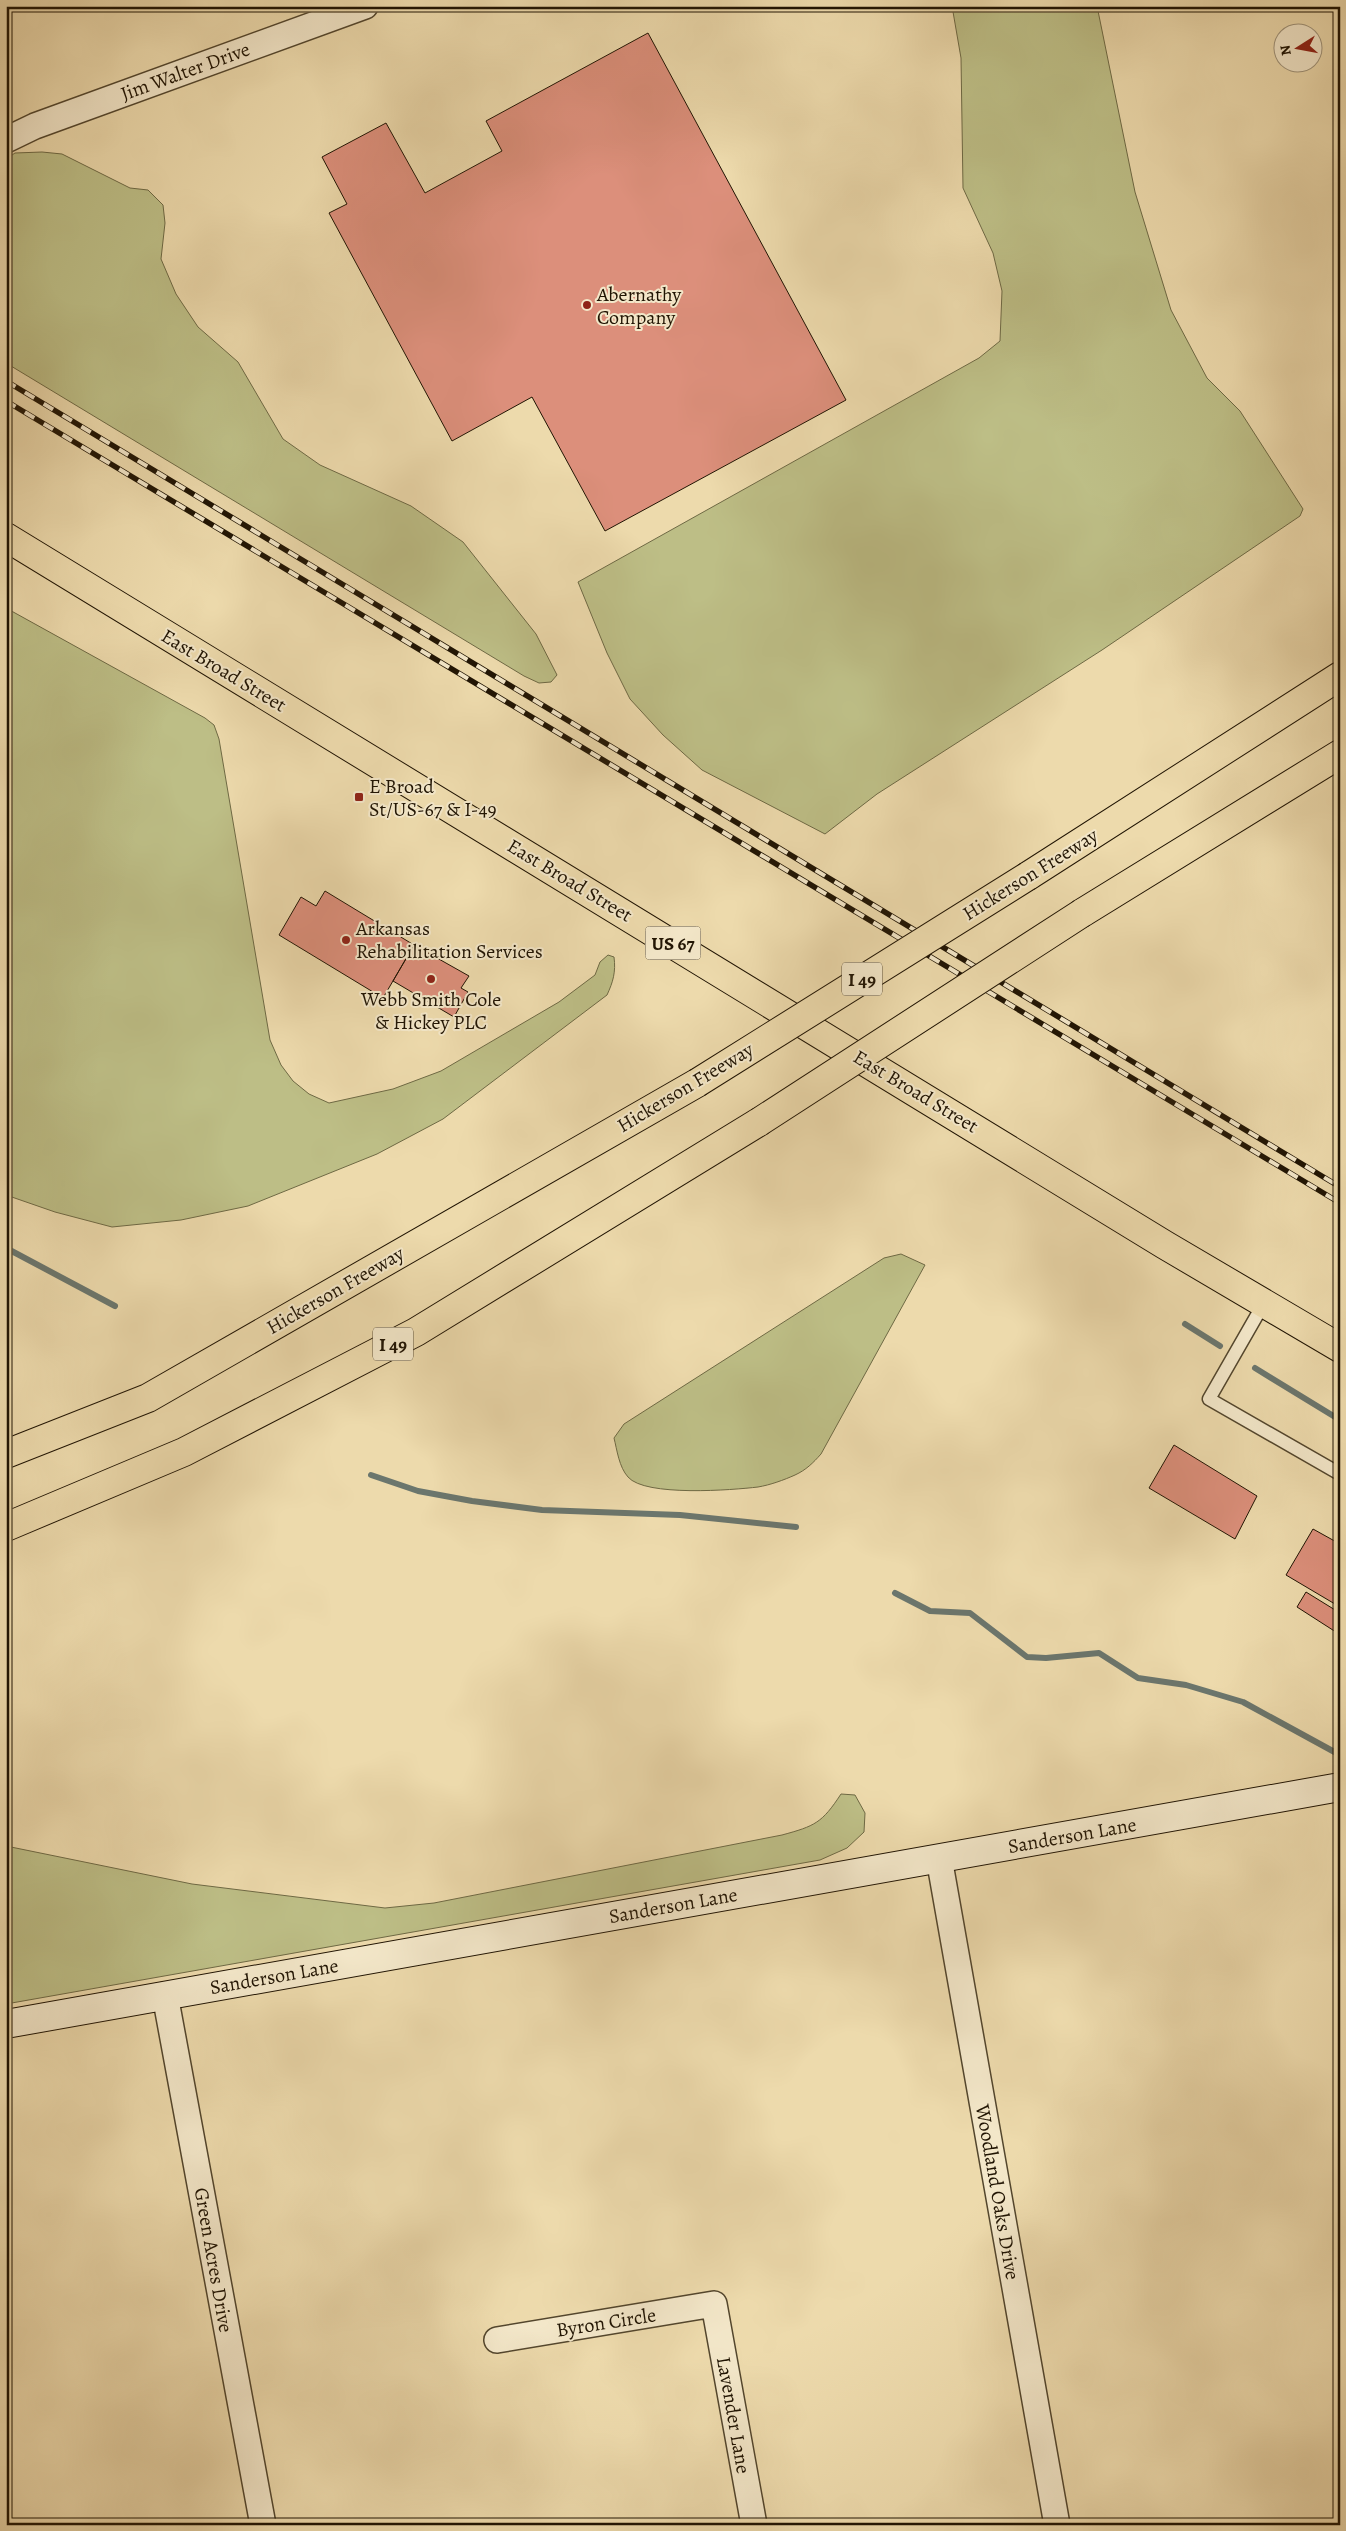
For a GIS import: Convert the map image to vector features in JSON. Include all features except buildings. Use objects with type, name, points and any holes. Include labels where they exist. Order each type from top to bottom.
[{"type":"main road","name":"East Broad Street","points":[[6,537],[1340,1348]]},
{"type":"main road","name":"Hickerson Freeway","points":[[6,1454],[148,1398],[697,1082],[1028,876],[1340,676]]},
{"type":"main road","name":"I 49","points":[[6,1528],[184,1452],[416,1332],[758,1122],[1082,913],[1340,754]]},
{"type":"street","name":"Jim Walter Drive","points":[[6,140],[35,126],[365,6]]},
{"type":"street","name":"Sanderson Lane","points":[[6,2024],[1340,1787]]},
{"type":"street","name":"Woodland Oaks Drive","points":[[939,1858],[1057,2525]]},
{"type":"street","name":"Green Acres Drive","points":[[166,1995],[263,2525]]},
{"type":"street","name":"Byron Circle","points":[[497,2340],[714,2304]]},
{"type":"street","name":"Lavender Lane","points":[[714,2304],[754,2525]]},
{"type":"lane","points":[[1264,1303],[1209,1399],[1340,1474]]},
{"type":"green space","points":[[952,6],[1097,6],[1135,192],[1171,310],[1207,378],[1240,411],[1303,509],[1300,516],[1102,650],[877,794],[825,834],[702,770],[663,735],[630,699],[607,653],[578,582],[979,358],[1000,341],[1002,291],[993,253],[963,188],[961,58]]},
{"type":"green space","points":[[42,152],[62,154],[130,188],[148,190],[163,205],[165,223],[161,259],[176,294],[198,327],[238,362],[283,439],[320,465],[411,506],[463,542],[536,634],[557,675],[551,682],[539,683],[524,676],[6,363],[6,159],[15,153]]},
{"type":"green space","points":[[6,608],[205,718],[214,725],[219,739],[270,1040],[281,1065],[293,1081],[309,1094],[329,1103],[393,1089],[441,1071],[559,1002],[595,975],[600,962],[608,955],[614,957],[615,967],[607,995],[443,1119],[377,1154],[248,1206],[181,1220],[112,1227],[55,1212],[6,1195]]},
{"type":"green space","points":[[901,1254],[925,1265],[821,1454],[803,1471],[772,1484],[730,1490],[670,1490],[637,1483],[628,1477],[620,1463],[614,1438],[624,1424],[884,1258]]},
{"type":"green space","points":[[841,1794],[855,1795],[865,1813],[864,1832],[847,1848],[820,1860],[6,2004],[6,1846],[192,1884],[385,1908],[434,1903],[782,1835],[817,1822]]},
{"type":"waterway","points":[[6,1248],[115,1306]]},
{"type":"waterway","points":[[1185,1324],[1220,1346]]},
{"type":"waterway","points":[[1255,1368],[1340,1420]]},
{"type":"waterway","points":[[371,1475],[418,1491],[472,1501],[542,1510],[680,1515],[796,1527]]},
{"type":"waterway","points":[[895,1593],[930,1611],[970,1613],[1027,1657],[1046,1658],[1099,1653],[1138,1678],[1186,1685],[1243,1702],[1340,1755]]},
{"type":"railway","points":[[6,381],[1340,1187]]},
{"type":"railway","points":[[6,401],[1340,1203]]},
{"type":"place","name":"Abernathy Company","points":[[587,305]]},
{"type":"place","name":"E Broad St/US-67 & I-49","points":[[359,797]]},
{"type":"place","name":"Arkansas Rehabilitation Services","points":[[346,940]]},
{"type":"place","name":"Webb Smith Cole & Hickey PLC","points":[[431,979]]}]
